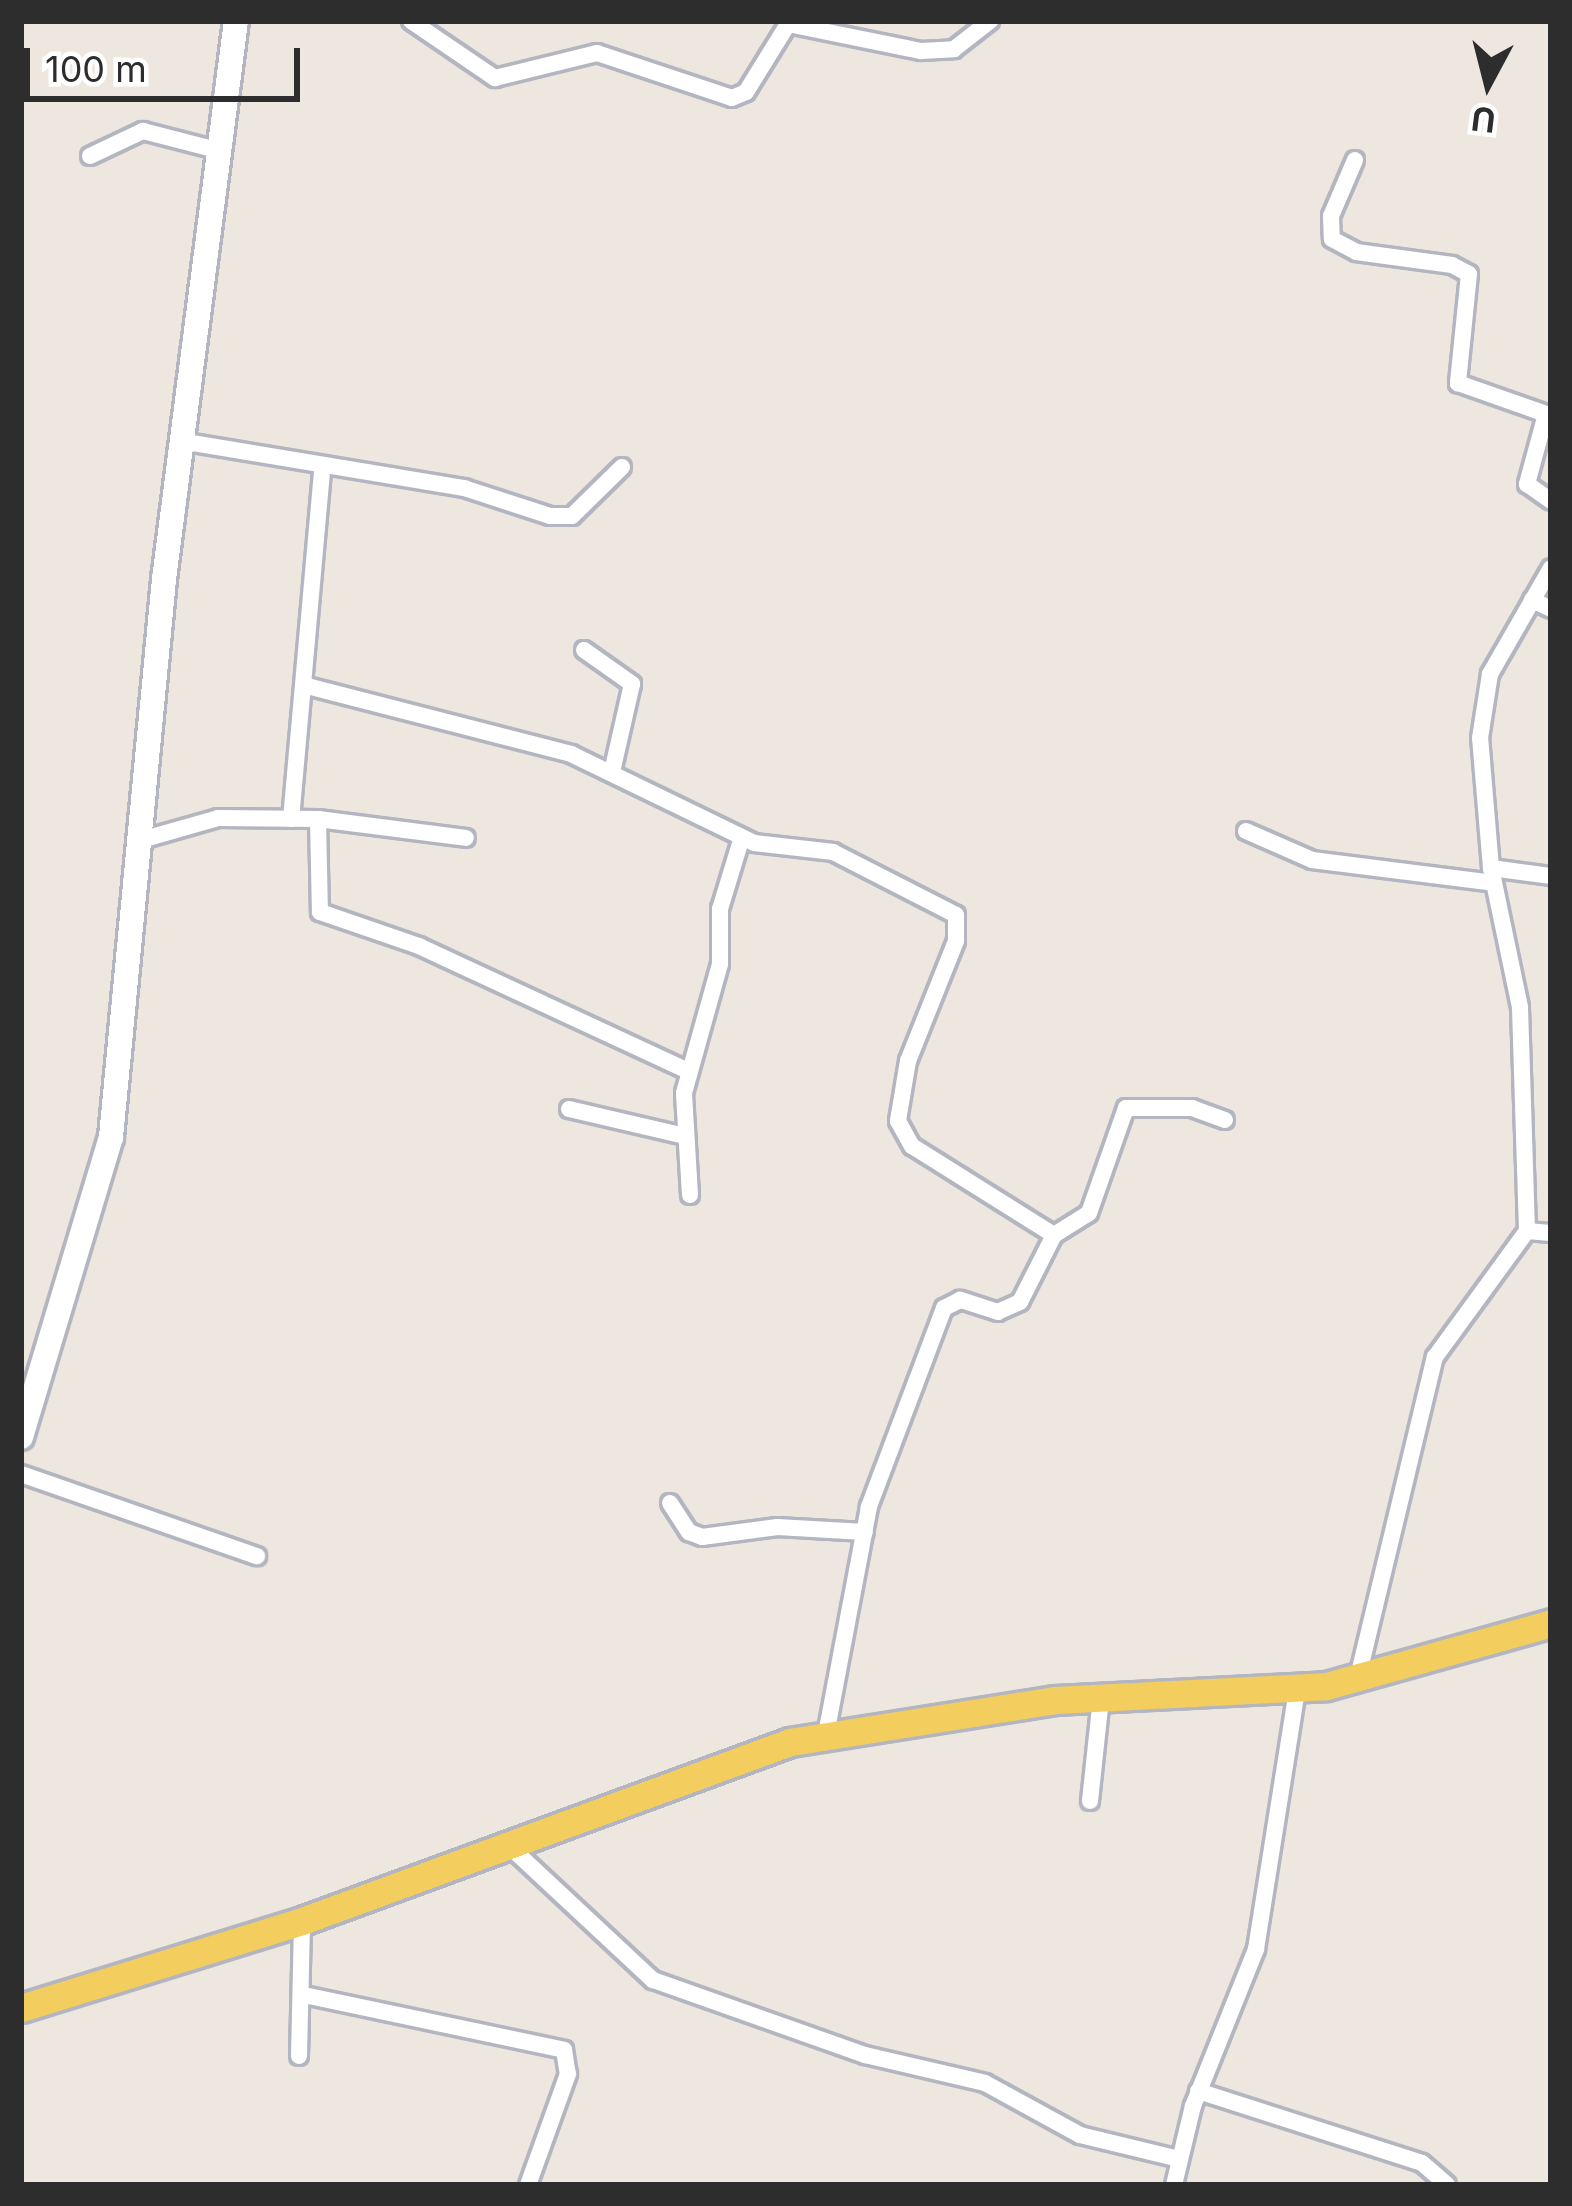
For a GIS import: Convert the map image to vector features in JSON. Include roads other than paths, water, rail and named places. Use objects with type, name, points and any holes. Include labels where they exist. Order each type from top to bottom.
[{"type":"main road","points":[[21,1437],[48,1365],[111,1137],[164,579],[186,442],[236,21]]},
{"type":"main road","points":[[21,2008],[302,1921],[752,1752],[826,1734],[1101,1698],[1297,1690],[1358,1678],[1551,1623]]},
{"type":"street","points":[[411,21],[495,78],[597,53],[732,98],[746,92],[788,24],[921,51],[954,49],[990,21]]},
{"type":"street","points":[[90,156],[143,131],[221,152]]},
{"type":"street","points":[[1355,160],[1331,216],[1333,239],[1356,253],[1452,265],[1469,274],[1458,383],[1546,413],[1527,484],[1551,501]]},
{"type":"street","points":[[186,442],[322,469],[464,488],[572,516],[622,466]]},
{"type":"street","points":[[291,819],[307,686],[322,469]]},
{"type":"street","points":[[1358,1678],[1436,1357],[1527,1231],[1520,1006],[1492,876],[1482,713],[1497,658],[1551,568]]},
{"type":"street","points":[[1532,600],[1551,609]]},
{"type":"street","points":[[584,650],[632,684],[612,772]]},
{"type":"street","points":[[307,686],[571,754],[742,837],[833,852],[956,914],[956,941],[908,1061],[898,1120],[912,1146],[1054,1235]]},
{"type":"street","points":[[141,840],[218,818],[318,819],[466,838]]},
{"type":"street","points":[[318,819],[320,912],[419,946],[688,1071]]},
{"type":"street","points":[[1246,831],[1312,860],[1492,876],[1551,876]]},
{"type":"street","points":[[690,1196],[685,1136],[688,1071],[720,964],[717,921],[742,837]]},
{"type":"street","points":[[826,1734],[865,1532],[944,1308],[959,1300],[1010,1309],[1027,1292],[1054,1235],[1089,1213],[1126,1108],[1192,1108],[1225,1120]]},
{"type":"street","points":[[569,1109],[685,1136]]},
{"type":"street","points":[[1527,1231],[1551,1233]]},
{"type":"street","points":[[21,1359],[48,1365]]},
{"type":"street","points":[[21,1474],[257,1556]]},
{"type":"street","points":[[670,1503],[689,1532],[702,1537],[777,1527],[865,1532]]},
{"type":"street","points":[[1174,2185],[1198,2091],[1256,1949],[1297,1690]]},
{"type":"street","points":[[1090,1801],[1101,1698]]},
{"type":"street","points":[[506,1843],[623,1960],[653,1980],[865,2054],[986,2083],[1080,2135],[1179,2159]]},
{"type":"street","points":[[299,2056],[304,1995],[302,1921]]},
{"type":"street","points":[[304,1995],[564,2050],[568,2074],[528,2185]]},
{"type":"street","points":[[1198,2091],[1422,2163],[1447,2185]]}]
